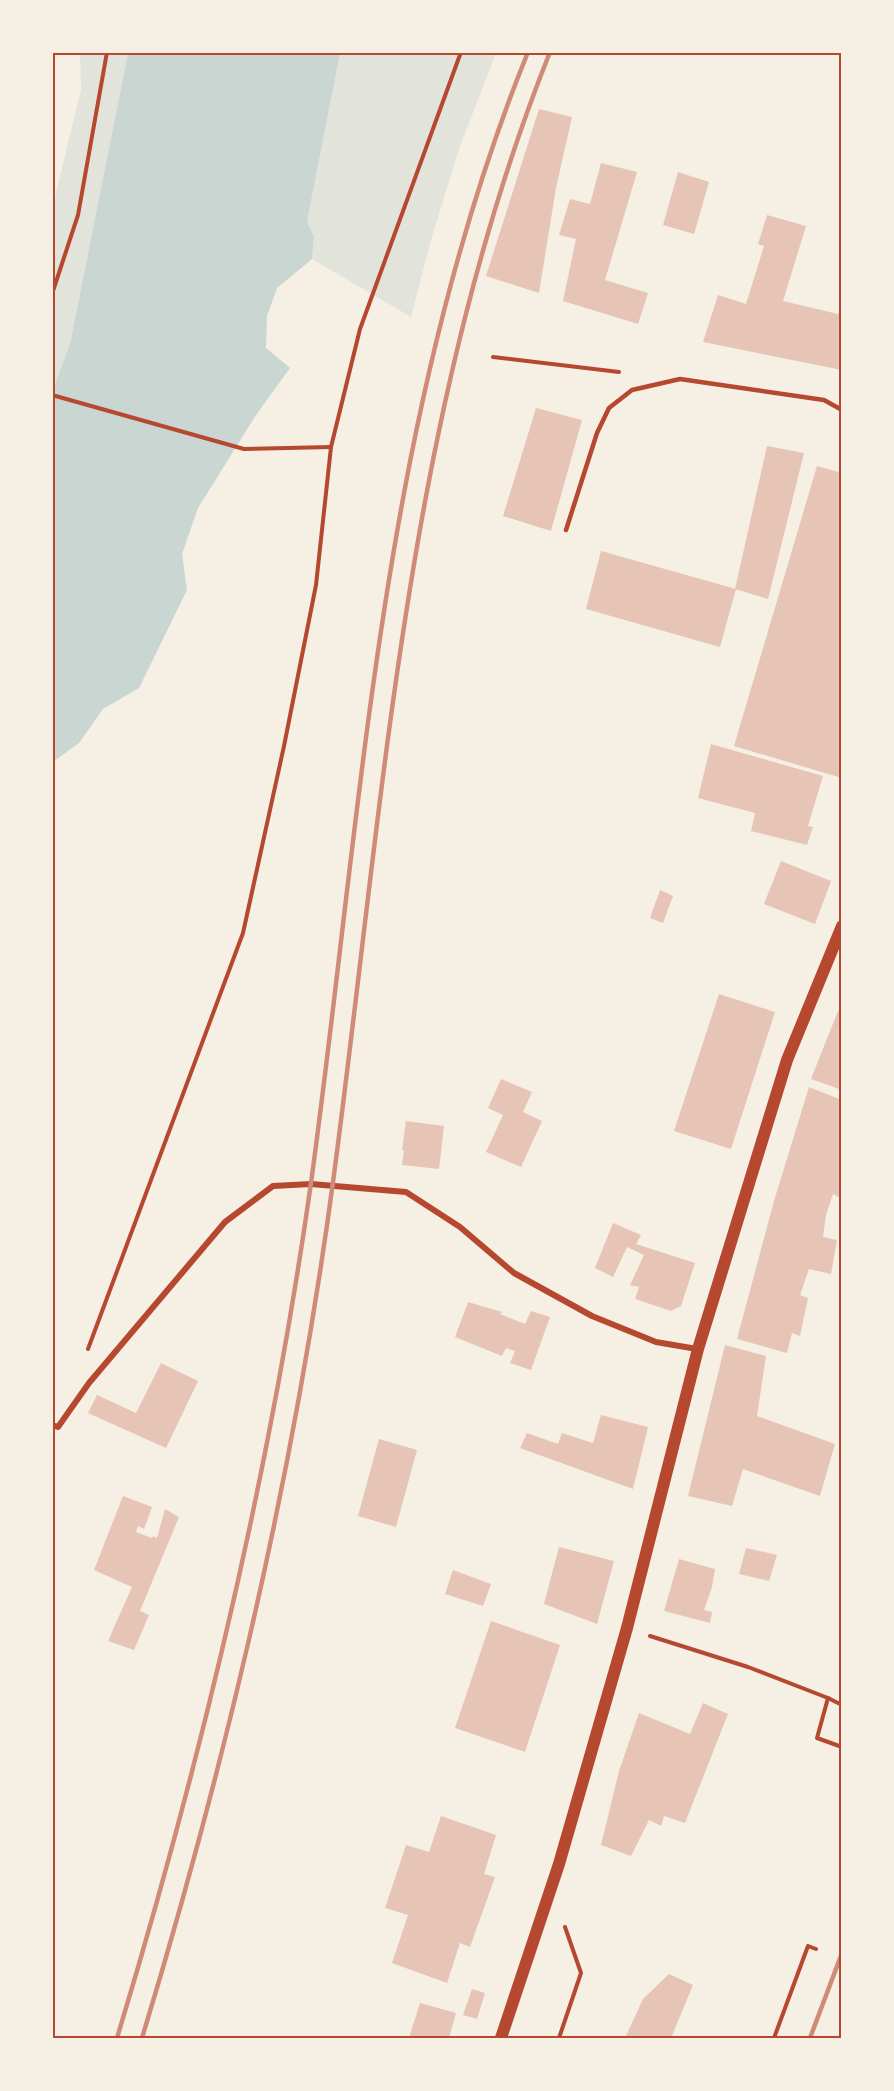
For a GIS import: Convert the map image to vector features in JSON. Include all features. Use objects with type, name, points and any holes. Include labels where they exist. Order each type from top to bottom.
[{"type":"main road","points":[[501,2038],[559,1864],[627,1628],[698,1349],[787,1060],[842,926]]},
{"type":"street","points":[[52,1425],[58,1428],[89,1383],[225,1222],[273,1186],[310,1184],[406,1192],[460,1227],[514,1273],[592,1316],[656,1342],[698,1349]]},
{"type":"lane","points":[[566,530],[597,433],[609,408],[632,390],[680,379],[824,400],[842,410]]},
{"type":"path","points":[[52,294],[78,215],[107,52]]},
{"type":"path","points":[[87,1350],[243,933],[316,585],[331,447],[360,329],[461,52]]},
{"type":"path","points":[[493,357],[621,372]]},
{"type":"path","points":[[52,395],[244,449],[331,447]]},
{"type":"path","points":[[627,1628],[748,1666],[842,1705]]},
{"type":"path","points":[[828,1698],[817,1738],[842,1747]]},
{"type":"path","points":[[559,2038],[580,1973],[563,1923]]},
{"type":"path","points":[[774,2038],[808,1946],[816,1949]]},
{"type":"shaded area","points":[[80,53],[128,53],[70,344],[53,389],[53,205],[81,90]]},
{"type":"shaded area","points":[[128,53],[340,53],[307,222],[314,236],[312,259],[277,288],[267,316],[266,348],[290,368],[256,415],[198,508],[182,554],[187,590],[139,688],[103,709],[79,743],[53,762],[53,389],[70,344]]},
{"type":"shaded area","points":[[340,53],[496,53],[459,149],[431,240],[411,317],[312,259],[314,236],[307,222]]},
{"type":"building","points":[[539,109],[572,117],[556,188],[539,293],[486,276]]},
{"type":"building","points":[[601,163],[637,172],[605,280],[648,293],[638,324],[563,301],[576,239],[559,235],[570,199],[590,204]]},
{"type":"building","points":[[678,172],[709,182],[694,234],[663,225]]},
{"type":"building","points":[[767,215],[806,226],[783,301],[838,314],[842,305],[842,370],[703,342],[718,295],[746,304],[764,246],[758,244]]},
{"type":"building","points":[[536,408],[582,420],[551,531],[503,516]]},
{"type":"building","points":[[767,446],[804,453],[768,599],[735,589]]},
{"type":"building","points":[[817,466],[842,473],[842,778],[734,746]]},
{"type":"building","points":[[601,551],[736,589],[720,647],[586,609]]},
{"type":"building","points":[[711,744],[823,776],[808,826],[813,827],[807,845],[751,831],[755,813],[698,798]]},
{"type":"building","points":[[781,861],[831,881],[815,924],[764,904]]},
{"type":"building","points":[[660,890],[673,896],[663,923],[650,918]]},
{"type":"building","points":[[719,994],[775,1012],[731,1149],[674,1131]]},
{"type":"building","points":[[838,1011],[842,1012],[842,1090],[811,1079]]},
{"type":"building","points":[[501,1079],[532,1092],[523,1112],[542,1121],[521,1167],[486,1152],[503,1115],[488,1108]]},
{"type":"building","points":[[809,1087],[842,1100],[842,1163],[839,1172],[842,1173],[842,1188],[839,1197],[833,1194],[826,1215],[823,1237],[837,1240],[831,1274],[809,1269],[800,1295],[808,1298],[800,1336],[792,1333],[787,1353],[737,1339],[774,1201]]},
{"type":"building","points":[[406,1121],[444,1126],[439,1169],[402,1165]]},
{"type":"building","points":[[613,1223],[641,1235],[636,1244],[695,1263],[681,1306],[671,1311],[635,1299],[639,1287],[630,1285],[644,1255],[627,1247],[613,1277],[595,1268]]},
{"type":"building","points":[[468,1302],[502,1312],[500,1314],[525,1324],[531,1311],[550,1317],[531,1370],[510,1363],[515,1351],[506,1348],[502,1356],[455,1337]]},
{"type":"building","points":[[725,1345],[766,1356],[757,1416],[835,1444],[820,1496],[743,1469],[732,1506],[688,1496]]},
{"type":"building","points":[[161,1363],[198,1381],[166,1448],[88,1413],[97,1395],[136,1413]]},
{"type":"building","points":[[601,1415],[648,1427],[633,1489],[520,1448],[527,1433],[558,1444],[562,1433],[593,1443]]},
{"type":"building","points":[[379,1439],[417,1450],[396,1527],[358,1516]]},
{"type":"building","points":[[123,1496],[152,1507],[144,1529],[138,1526],[136,1532],[152,1538],[153,1536],[157,1538],[165,1509],[179,1517],[140,1611],[149,1615],[134,1650],[108,1641],[132,1587],[94,1570]]},
{"type":"building","points":[[559,1547],[614,1561],[597,1624],[544,1604]]},
{"type":"building","points":[[746,1548],[777,1555],[769,1581],[739,1574]]},
{"type":"building","points":[[679,1559],[715,1569],[704,1610],[712,1612],[710,1623],[664,1611]]},
{"type":"building","points":[[453,1570],[491,1584],[483,1606],[445,1594]]},
{"type":"building","points":[[491,1621],[560,1645],[525,1752],[455,1728]]},
{"type":"building","points":[[703,1703],[728,1714],[685,1823],[664,1816],[661,1826],[649,1820],[631,1856],[601,1845],[619,1771],[639,1713],[690,1734]]},
{"type":"building","points":[[441,1816],[496,1835],[484,1874],[495,1877],[470,1947],[460,1943],[447,1983],[392,1963],[408,1915],[385,1908],[406,1845],[429,1852]]},
{"type":"building","points":[[669,1974],[693,1985],[671,2038],[625,2038],[643,1999]]},
{"type":"building","points":[[472,1989],[485,1993],[477,2019],[463,2015]]},
{"type":"building","points":[[420,2003],[456,2013],[449,2038],[409,2038]]},
{"type":"railway","points":[[117,2038],[205,1721],[254,1507],[275,1400],[311,1183],[364,753],[384,610],[409,467],[440,327],[479,188],[528,52]]},
{"type":"railway","points":[[142,2038],[230,1721],[255,1615],[299,1399],[333,1182],[386,752],[407,610],[432,468],[463,327],[501,188],[550,52]]},
{"type":"railway","points":[[810,2038],[842,1953]]}]
